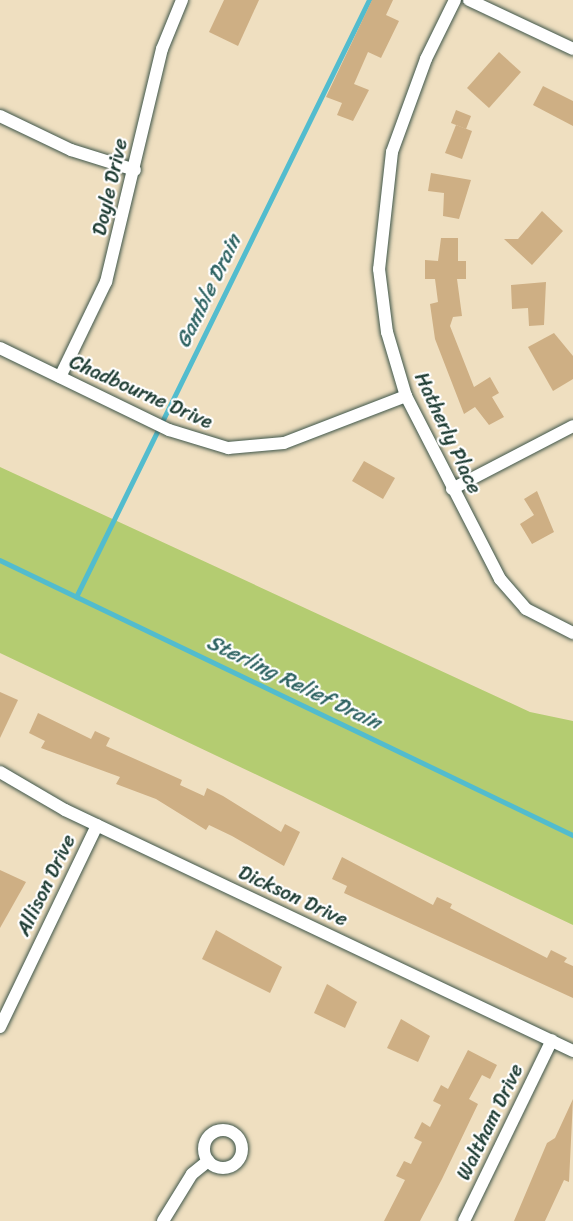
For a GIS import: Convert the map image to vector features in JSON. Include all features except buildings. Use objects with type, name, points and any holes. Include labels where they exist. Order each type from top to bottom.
[{"type":"street","name":"Doyle Drive","points":[[60,377],[106,282],[135,170],[162,49],[182,0]]},
{"type":"street","name":"Hatherly Place","points":[[455,0],[408,105],[380,222],[387,332],[406,396],[452,489],[511,595],[542,620],[573,633]]},
{"type":"street","points":[[469,0],[573,49]]},
{"type":"street","points":[[0,116],[70,150],[135,170]]},
{"type":"street","name":"Chadbourne Drive","points":[[0,348],[169,430],[228,448],[284,443],[406,396]]},
{"type":"street","points":[[452,489],[573,426]]},
{"type":"street","name":"Dickson Drive","points":[[0,771],[97,825],[573,1051]]},
{"type":"street","name":"Allison Drive","points":[[0,1027],[97,825]]},
{"type":"street","name":"Waltham Drive","points":[[464,1221],[552,1040]]},
{"type":"street","points":[[163,1221],[192,1174],[208,1161]]},
{"type":"green space","name":"Sterling Relief Drain","points":[[0,467],[530,712],[573,721],[573,925],[0,653]]},
{"type":"waterway","name":"Gamble Drain","points":[[76,597],[369,0]]},
{"type":"waterway","name":"Sterling Relief Drain","points":[[0,560],[573,835]]}]
